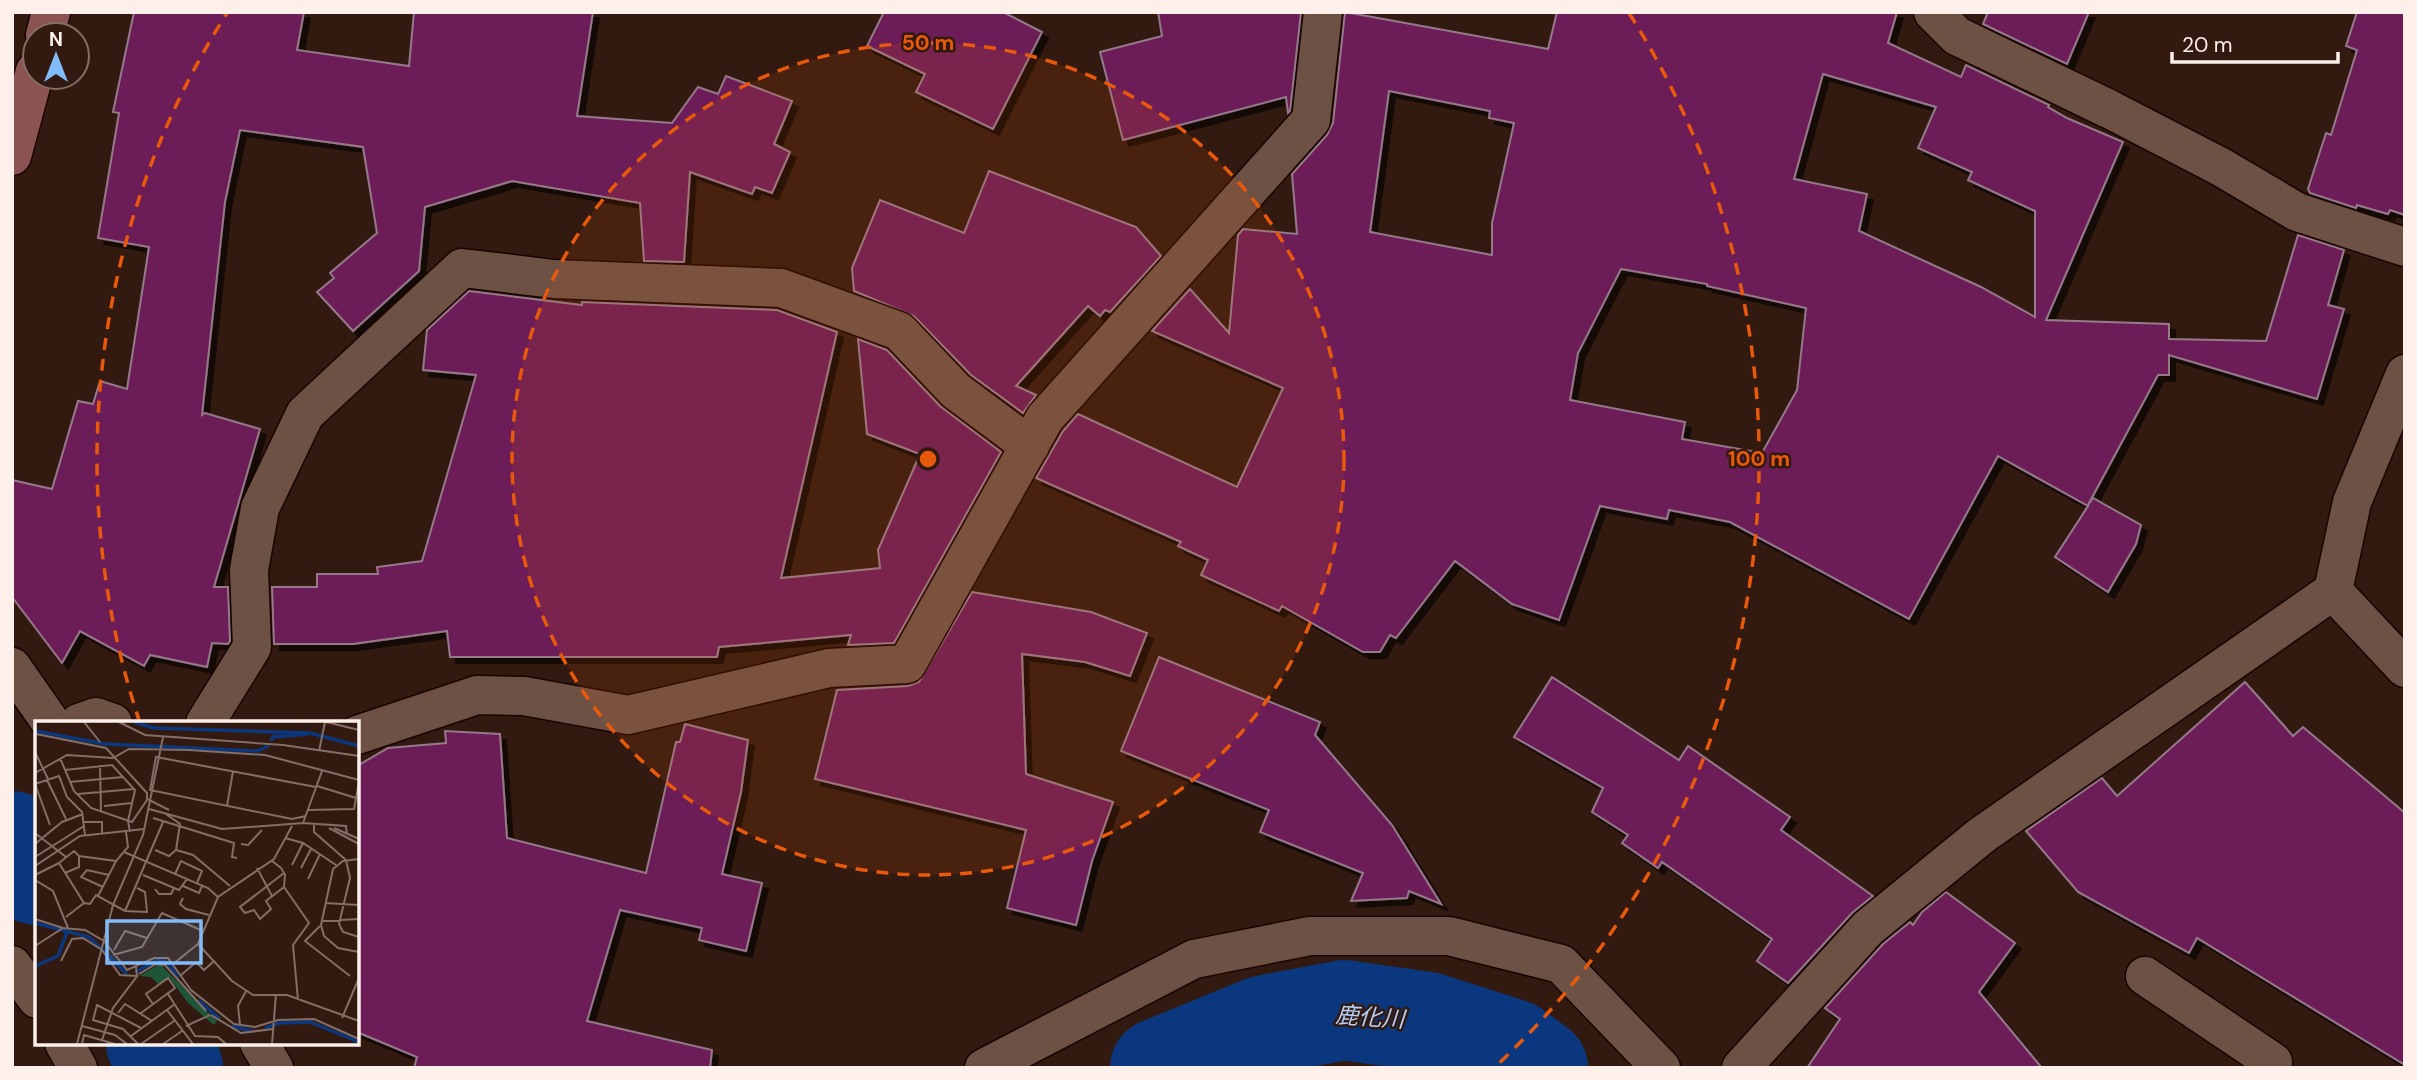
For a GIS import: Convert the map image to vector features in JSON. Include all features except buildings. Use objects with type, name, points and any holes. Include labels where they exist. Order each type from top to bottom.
[{"type":"main road","points":[[12,156],[30,91]]},
{"type":"street","points":[[359,733],[477,695],[524,696],[628,715],[829,668],[906,664],[1045,418],[1311,120],[1323,12]]},
{"type":"street","points":[[1933,12],[1957,36],[2109,109],[2221,167],[2297,212],[2405,247]]},
{"type":"street","points":[[206,721],[252,647],[249,570],[261,508],[304,414],[462,268],[554,279],[781,288],[899,331],[956,391],[1030,446]]},
{"type":"street","points":[[1741,1068],[1868,928],[1982,835],[2333,591],[2352,502],[2405,374]]},
{"type":"street","points":[[2333,591],[2405,668]]},
{"type":"street","points":[[12,667],[50,721]]},
{"type":"street","points":[[85,721],[96,717],[107,721]]},
{"type":"street","points":[[984,1068],[1194,959],[1310,936],[1448,936],[1561,964],[1661,1068]]},
{"type":"street","points":[[12,965],[35,996]]},
{"type":"street","points":[[2145,976],[2274,1066]]},
{"type":"street","points":[[65,1045],[78,1068]]},
{"type":"street","points":[[260,1045],[274,1068]]},
{"type":"waterway","name":"鹿化川","points":[[12,841],[35,872]]},
{"type":"waterway","name":"鹿化川","points":[[1160,1068],[1265,1025],[1344,1010],[1428,1022],[1512,1049],[1538,1068]]},
{"type":"waterway","name":"鹿化川","points":[[157,1045],[173,1068]]}]
